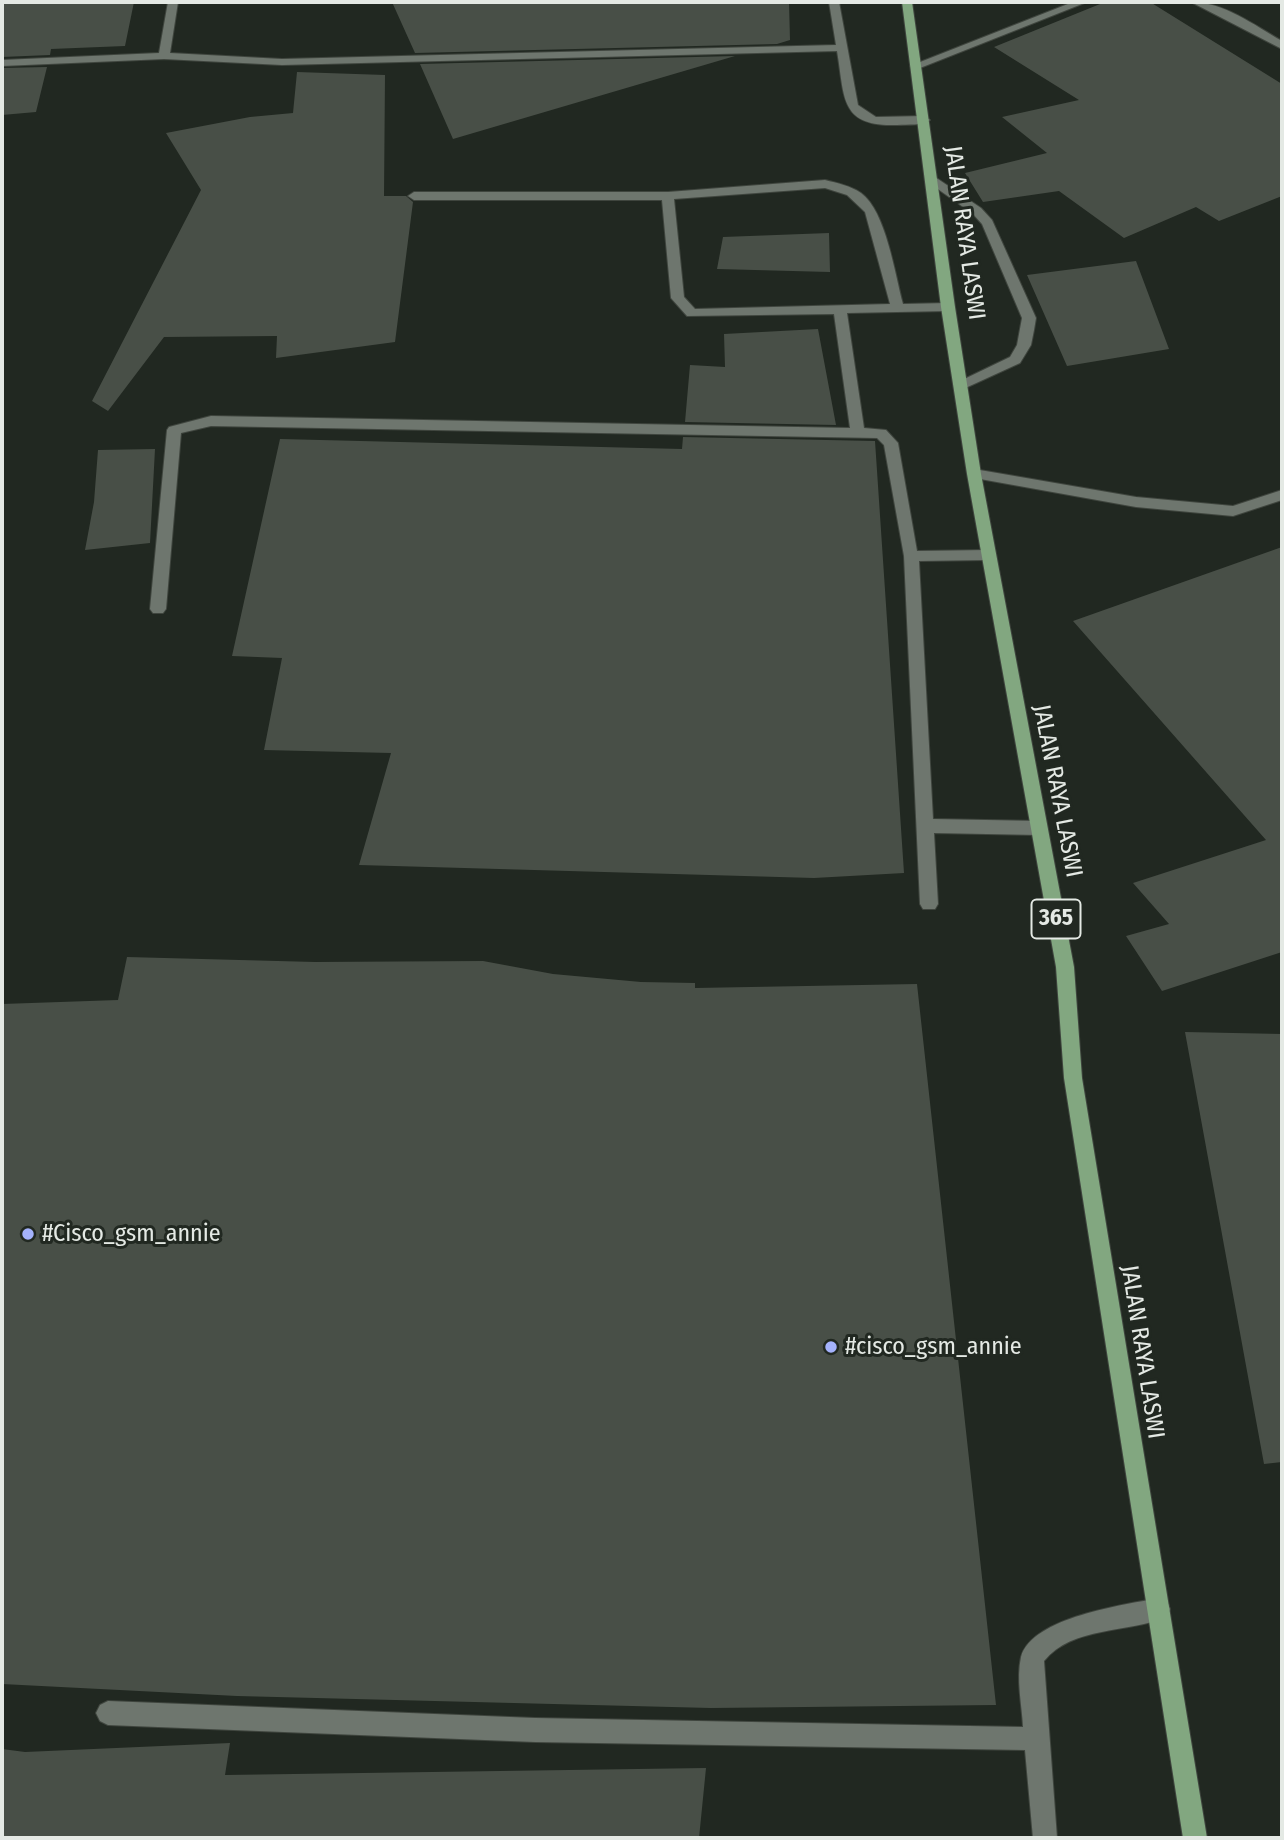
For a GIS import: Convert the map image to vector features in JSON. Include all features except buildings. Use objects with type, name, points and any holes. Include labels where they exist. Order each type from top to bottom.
[{"type":"main road","name":"JALAN RAYA LASWI","points":[[907,2],[948,307],[974,474],[1065,967],[1073,1078],[1195,1838]]},
{"type":"street","points":[[164,56],[173,2]]},
{"type":"street","points":[[835,2],[840,48],[852,106],[857,114],[868,120],[924,120]]},
{"type":"street","points":[[916,66],[1082,2]]},
{"type":"street","points":[[1196,2],[1227,15],[1282,46]]},
{"type":"street","points":[[2,63],[164,56],[282,62],[840,48]]},
{"type":"street","points":[[932,179],[977,211],[988,223],[1029,318],[1024,345],[1015,360],[961,386]]},
{"type":"street","points":[[414,196],[668,196],[825,184],[863,198],[871,212],[898,308]]},
{"type":"street","points":[[668,196],[678,298],[692,313],[948,307]]},
{"type":"street","points":[[840,309],[858,432]]},
{"type":"street","points":[[158,609],[174,430],[211,421],[881,433],[891,443],[911,556],[929,904]]},
{"type":"street","points":[[974,474],[1136,502],[1233,511],[1282,495]]},
{"type":"street","points":[[911,556],[988,555]]},
{"type":"street","points":[[925,826],[1039,828]]},
{"type":"street","points":[[1045,1838],[1032,1658],[1042,1644],[1080,1629],[1159,1609]]},
{"type":"street","points":[[108,1713],[535,1730],[1036,1738]]},
{"type":"place","name":"#Cisco_gsm_annie","points":[[28,1234]]},
{"type":"place","name":"#cisco_gsm_annie","points":[[831,1347]]}]
